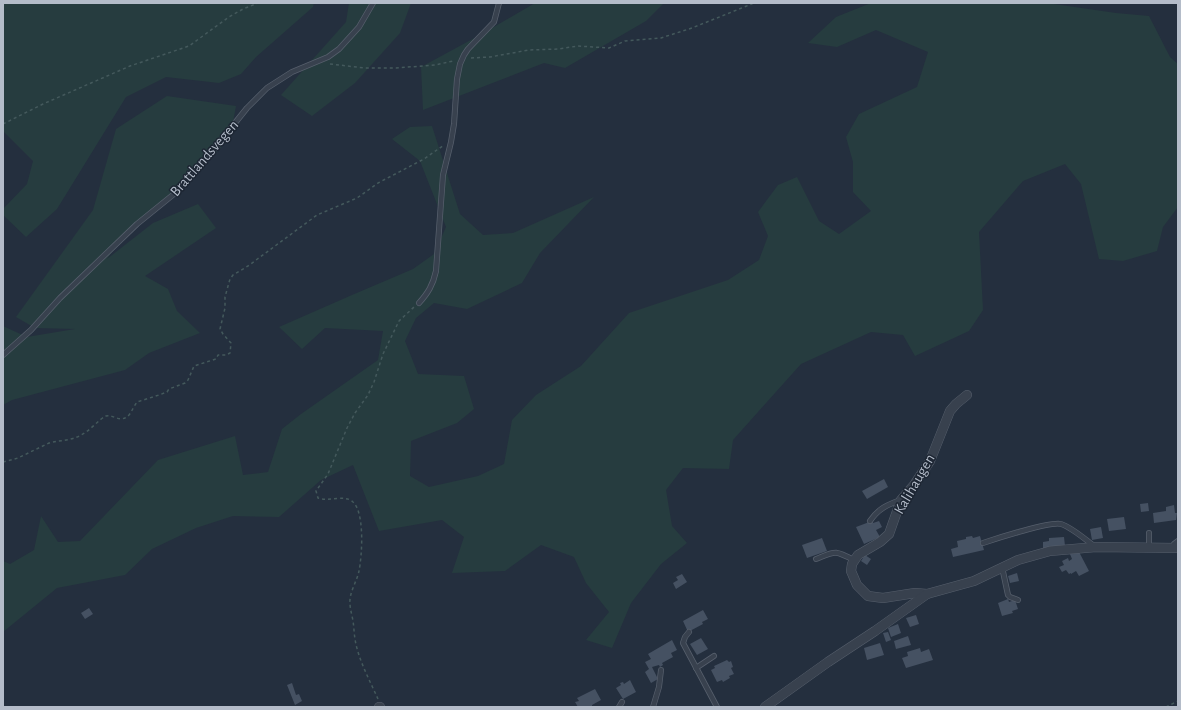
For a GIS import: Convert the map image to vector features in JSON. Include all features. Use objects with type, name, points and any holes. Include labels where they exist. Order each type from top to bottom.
[{"type":"street","name":"Kalihaugen","points":[[854,560],[858,555],[885,538],[888,534],[901,500],[914,485],[930,461],[950,411],[967,395]]},
{"type":"street","points":[[765,707],[927,594],[974,581],[1018,560],[1050,551],[1096,547],[1149,548],[1176,546]]},
{"type":"street","points":[[854,560],[851,571],[854,579],[862,591],[868,596],[883,598],[915,593],[927,594]]},
{"type":"lane","name":"Brattlandsvegen","points":[[3,355],[137,224],[174,194],[198,169],[247,108],[267,88],[292,72],[328,57],[346,42],[359,27],[373,3]]},
{"type":"lane","points":[[419,303],[434,284],[442,175],[452,139],[457,80],[462,59],[468,49],[494,22],[500,3]]},
{"type":"lane","points":[[870,521],[881,508],[890,503],[901,500]]},
{"type":"lane","points":[[983,543],[1019,532],[1057,523],[1096,547]]},
{"type":"lane","points":[[1149,533],[1149,548]]},
{"type":"lane","points":[[816,559],[838,552],[854,560]]},
{"type":"lane","points":[[1002,567],[1008,595],[1018,600]]},
{"type":"lane","points":[[689,632],[685,636],[683,643],[717,707]]},
{"type":"lane","points":[[696,668],[714,656]]},
{"type":"lane","points":[[653,707],[661,670]]},
{"type":"lane","points":[[620,707],[622,702]]},
{"type":"path","points":[[3,124],[43,104],[130,66],[189,46],[229,17],[258,3]]},
{"type":"path","points":[[320,61],[330,64],[365,68],[396,68],[435,65],[462,59],[490,57],[529,50],[558,49],[578,46],[609,48],[625,41],[661,38],[692,28],[754,3]]},
{"type":"path","points":[[3,462],[18,458],[54,442],[62,442],[79,437],[105,416],[122,419],[129,415],[137,402],[167,392],[169,389],[185,383],[188,380],[194,366],[216,359],[218,355],[230,353],[231,343],[220,329],[225,308],[225,298],[230,279],[233,275],[248,266],[317,215],[357,198],[378,183],[424,159],[452,139]]},
{"type":"path","points":[[379,707],[378,700],[355,640],[349,601],[359,570],[361,555],[360,522],[358,512],[355,505],[349,499],[322,499],[318,498],[316,491],[328,474],[347,428],[371,388],[383,354],[399,321],[419,303]]},
{"type":"path","points":[[1166,707],[1178,701]]},
{"type":"green space","points":[[3,3],[314,3],[313,7],[256,57],[241,74],[219,83],[166,77],[126,97],[57,209],[26,237],[3,215],[3,209],[27,184],[33,161],[3,131]]},
{"type":"green space","points":[[349,3],[411,3],[400,33],[355,83],[312,116],[281,95],[346,22]]},
{"type":"green space","points":[[535,3],[664,3],[646,21],[565,68],[544,63],[423,110],[421,67]]},
{"type":"green space","points":[[871,3],[1047,3],[1149,16],[1170,57],[1178,64],[1178,207],[1163,227],[1157,251],[1123,261],[1099,259],[1081,184],[1065,164],[1023,181],[979,232],[983,310],[969,331],[915,356],[903,335],[871,332],[801,364],[733,440],[729,469],[683,468],[666,490],[672,526],[687,543],[661,564],[631,603],[612,648],[586,640],[609,612],[586,583],[574,557],[541,545],[505,571],[452,573],[464,537],[442,520],[379,531],[353,465],[321,480],[279,517],[233,516],[196,528],[152,549],[125,575],[57,588],[3,632],[3,561],[10,564],[34,550],[41,516],[58,542],[80,541],[158,460],[235,436],[243,475],[268,472],[282,429],[378,360],[383,331],[325,328],[302,349],[279,327],[413,269],[434,254],[446,227],[420,161],[392,139],[410,127],[432,126],[460,214],[483,235],[513,233],[594,197],[540,253],[522,283],[467,309],[434,303],[416,318],[405,341],[418,374],[464,376],[474,409],[457,423],[411,441],[410,476],[429,487],[478,476],[504,464],[512,420],[536,395],[581,366],[629,313],[728,280],[759,260],[768,236],[758,212],[778,185],[797,177],[819,221],[839,234],[871,211],[853,192],[853,162],[846,137],[859,114],[917,87],[928,52],[876,30],[837,47],[808,43],[836,17]]},
{"type":"green space","points":[[167,96],[236,106],[230,138],[193,177],[130,228],[107,259],[153,223],[198,204],[216,228],[145,276],[168,289],[177,311],[200,333],[149,353],[125,370],[12,400],[3,405],[3,326],[27,337],[75,329],[35,328],[16,317],[93,210],[116,129]]},
{"type":"building","points":[[884,479],[888,487],[867,499],[862,491]]},
{"type":"building","points":[[1148,503],[1149,511],[1141,512],[1140,504]]},
{"type":"building","points":[[1174,505],[1175,513],[1177,513],[1176,520],[1154,523],[1153,513],[1166,511],[1166,507]]},
{"type":"building","points":[[1124,517],[1126,529],[1109,531],[1107,519]]},
{"type":"building","points":[[872,521],[873,523],[879,521],[882,527],[876,530],[880,537],[864,544],[856,527]]},
{"type":"building","points":[[1101,527],[1103,538],[1092,540],[1090,529]]},
{"type":"building","points":[[972,536],[973,538],[980,536],[984,550],[953,557],[951,549],[958,547],[957,541]]},
{"type":"building","points":[[1064,537],[1065,546],[1043,549],[1043,542],[1049,541],[1049,538]]},
{"type":"building","points":[[822,538],[827,551],[807,558],[802,545]]},
{"type":"building","points":[[1078,550],[1089,571],[1079,576],[1076,571],[1071,574],[1069,574],[1066,570],[1062,572],[1059,567],[1064,565],[1062,561],[1068,558],[1069,561],[1072,559],[1070,554]]},
{"type":"building","points":[[865,555],[871,559],[867,565],[861,561]]},
{"type":"building","points":[[1017,573],[1019,581],[1010,583],[1008,576]]},
{"type":"building","points":[[682,574],[687,582],[676,589],[673,583],[678,580],[676,577]]},
{"type":"building","points":[[1008,599],[1009,602],[1015,600],[1018,609],[1012,611],[1013,613],[1002,616],[998,603]]},
{"type":"building","points":[[89,608],[93,614],[85,619],[81,613]]},
{"type":"building","points":[[703,610],[708,619],[702,622],[703,624],[688,632],[683,621]]},
{"type":"building","points":[[916,615],[919,624],[910,627],[906,618]]},
{"type":"building","points":[[898,624],[901,633],[891,637],[888,628]]},
{"type":"building","points":[[888,632],[891,640],[886,642],[883,633]]},
{"type":"building","points":[[908,636],[911,645],[896,649],[894,641]]},
{"type":"building","points":[[701,638],[708,649],[697,655],[690,644]]},
{"type":"building","points":[[672,640],[677,650],[671,653],[673,657],[662,663],[663,665],[660,667],[659,665],[652,667],[658,679],[651,683],[645,672],[649,669],[645,662],[651,659],[648,654]]},
{"type":"building","points":[[880,643],[884,655],[867,660],[864,648]]},
{"type":"building","points":[[920,648],[921,652],[929,649],[933,660],[906,668],[902,658],[908,656],[907,652]]},
{"type":"building","points":[[727,660],[729,662],[731,661],[733,667],[731,668],[734,674],[729,676],[730,678],[723,682],[722,680],[717,682],[711,670],[715,668],[714,666]]},
{"type":"building","points":[[630,680],[636,692],[623,699],[616,688],[621,685],[620,683],[623,682],[624,684]]},
{"type":"building","points":[[292,683],[296,695],[299,694],[302,701],[295,705],[287,685]]},
{"type":"building","points":[[595,689],[601,700],[590,707],[578,707],[575,702],[579,701],[577,698]]}]
